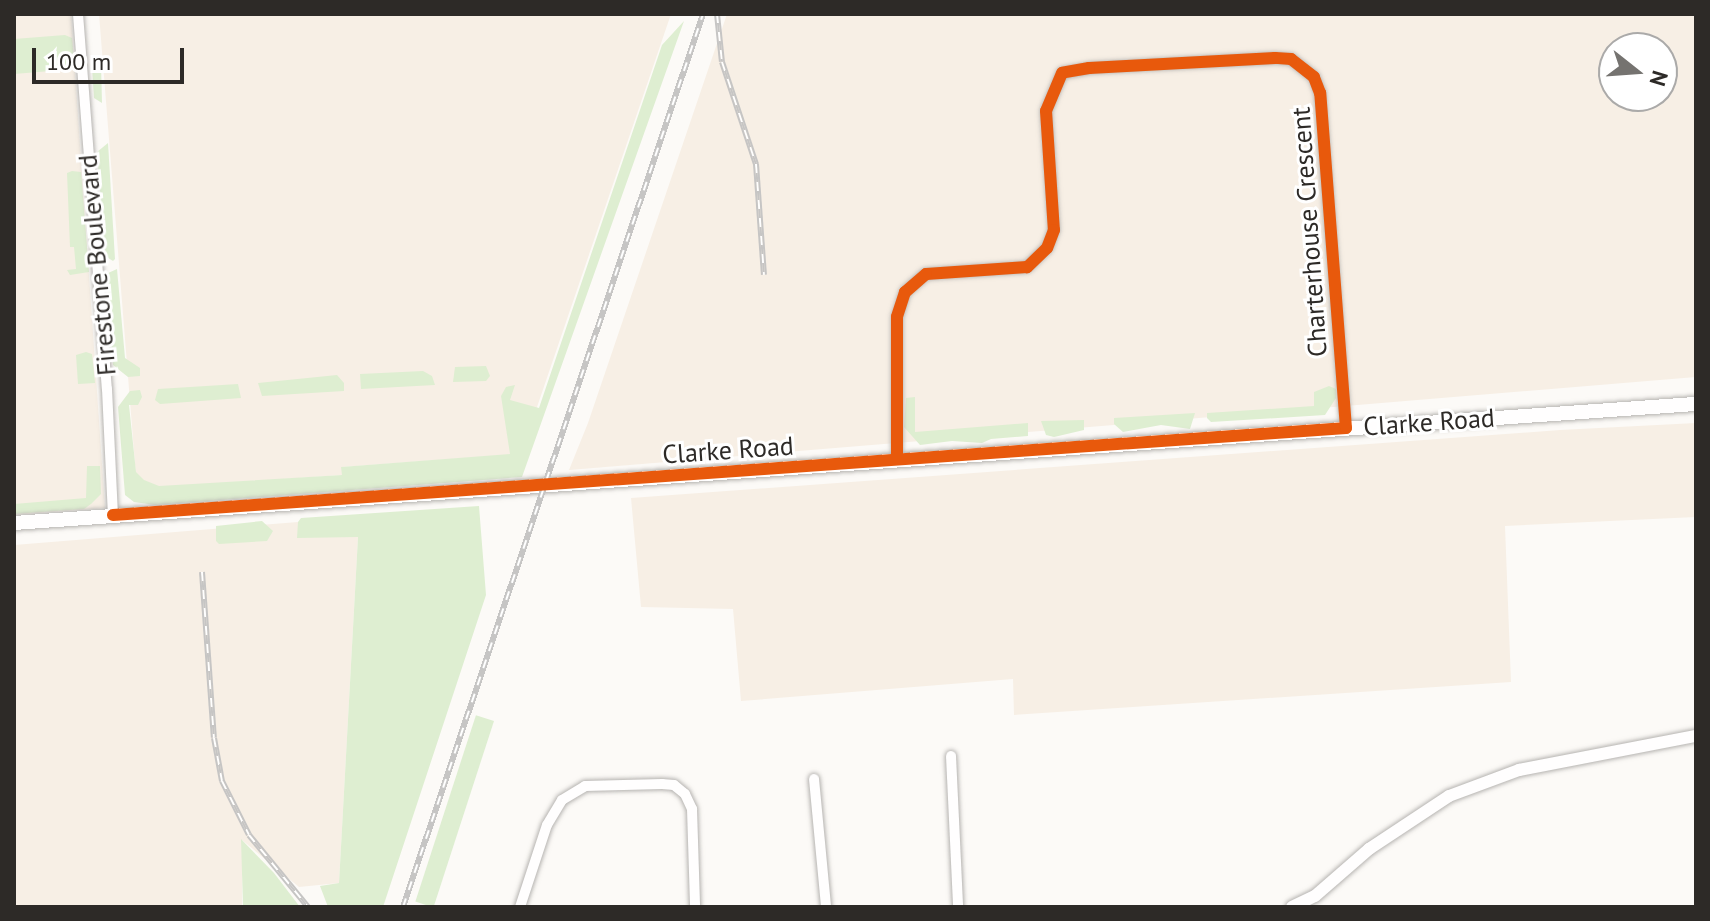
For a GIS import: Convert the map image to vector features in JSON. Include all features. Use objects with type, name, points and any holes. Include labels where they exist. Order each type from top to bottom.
[{"type":"main road","name":"Clarke Road","points":[[14,523],[1696,404]]},
{"type":"street","name":"Firestone Boulevard","points":[[78,14],[107,389],[113,515]]},
{"type":"street","name":"Charterhouse Crescent","points":[[897,459],[897,317],[905,292],[926,274],[1027,267],[1047,248],[1054,230],[1046,111],[1062,73],[1089,68],[1275,58],[1291,59],[1314,77],[1320,93],[1346,428]]},
{"type":"street","points":[[1292,907],[1315,896],[1369,849],[1449,796],[1519,770],[1696,736]]},
{"type":"street","points":[[951,756],[958,907]]},
{"type":"street","points":[[814,779],[826,907]]},
{"type":"street","points":[[520,907],[547,825],[562,800],[585,786],[662,784],[674,785],[685,794],[692,809],[695,907]]},
{"type":"shaded area","points":[[14,14],[71,14],[105,508],[14,515]]},
{"type":"shaded area","points":[[99,14],[671,14],[521,454],[342,467],[342,475],[137,489]]},
{"type":"shaded area","points":[[727,14],[1696,14],[1696,377],[569,470],[588,423]]},
{"type":"shaded area","points":[[1696,423],[1696,517],[1505,526],[1511,682],[1014,715],[1013,679],[741,701],[733,609],[641,607],[631,498],[1560,430]]},
{"type":"shaded area","points":[[298,522],[358,537],[339,883],[299,887],[242,840],[242,907],[14,907],[14,545]]},
{"type":"green space","points":[[684,21],[522,477],[155,505],[134,502],[125,495],[118,407],[130,391],[140,390],[142,397],[138,405],[129,405],[136,472],[144,480],[159,486],[342,475],[341,467],[510,454],[501,396],[506,387],[515,385],[510,400],[539,408],[662,45]]},
{"type":"green space","points":[[65,35],[72,38],[75,69],[14,74],[14,39]]},
{"type":"green space","points":[[96,63],[101,64],[102,103],[94,98],[92,67]]},
{"type":"green space","points":[[108,143],[113,261],[105,256],[97,152]]},
{"type":"green space","points":[[81,172],[89,272],[70,275],[67,270],[76,269],[74,247],[70,247],[67,173]]},
{"type":"green space","points":[[117,269],[125,358],[140,368],[140,376],[128,377],[113,365],[106,274]]},
{"type":"green space","points":[[92,354],[95,383],[78,384],[76,355]]},
{"type":"green space","points":[[486,366],[490,376],[486,381],[453,382],[455,367]]},
{"type":"green space","points":[[423,371],[432,376],[435,385],[361,389],[360,374]]},
{"type":"green space","points":[[337,375],[344,383],[344,391],[262,396],[258,383]]},
{"type":"green space","points":[[238,384],[241,398],[160,404],[155,400],[158,389]]},
{"type":"green space","points":[[1329,386],[1336,389],[1336,398],[1325,415],[1211,422],[1207,418],[1207,413],[1314,406],[1314,392]]},
{"type":"green space","points":[[915,397],[915,432],[1028,423],[1028,436],[991,439],[982,443],[952,441],[920,445],[904,427],[906,398]]},
{"type":"green space","points":[[1195,413],[1190,429],[1161,425],[1123,432],[1114,424],[1114,418]]},
{"type":"green space","points":[[1084,420],[1084,430],[1054,437],[1046,435],[1041,421]]},
{"type":"green space","points":[[87,466],[100,466],[101,494],[84,509],[14,514],[14,504],[86,498]]},
{"type":"green space","points":[[479,506],[486,595],[383,907],[328,907],[320,886],[339,883],[358,537],[297,538],[298,522],[301,518]]},
{"type":"green space","points":[[262,521],[273,531],[267,541],[219,544],[216,541],[216,526]]},
{"type":"green space","points":[[476,715],[494,721],[434,907],[415,902]]},
{"type":"green space","points":[[241,839],[274,873],[300,907],[243,907]]},
{"type":"railway","points":[[403,907],[703,14]]},
{"type":"railway","points":[[717,14],[722,62],[756,164],[764,275]]},
{"type":"railway","points":[[202,572],[214,738],[222,781],[249,835],[308,907]]},
{"type":"cycle path","points":[[113,515],[1346,428],[1320,93],[1314,77],[1291,59],[1275,58],[1089,68],[1062,73],[1046,111],[1054,230],[1047,248],[1027,267],[926,274],[905,292],[897,317],[897,459]]}]
